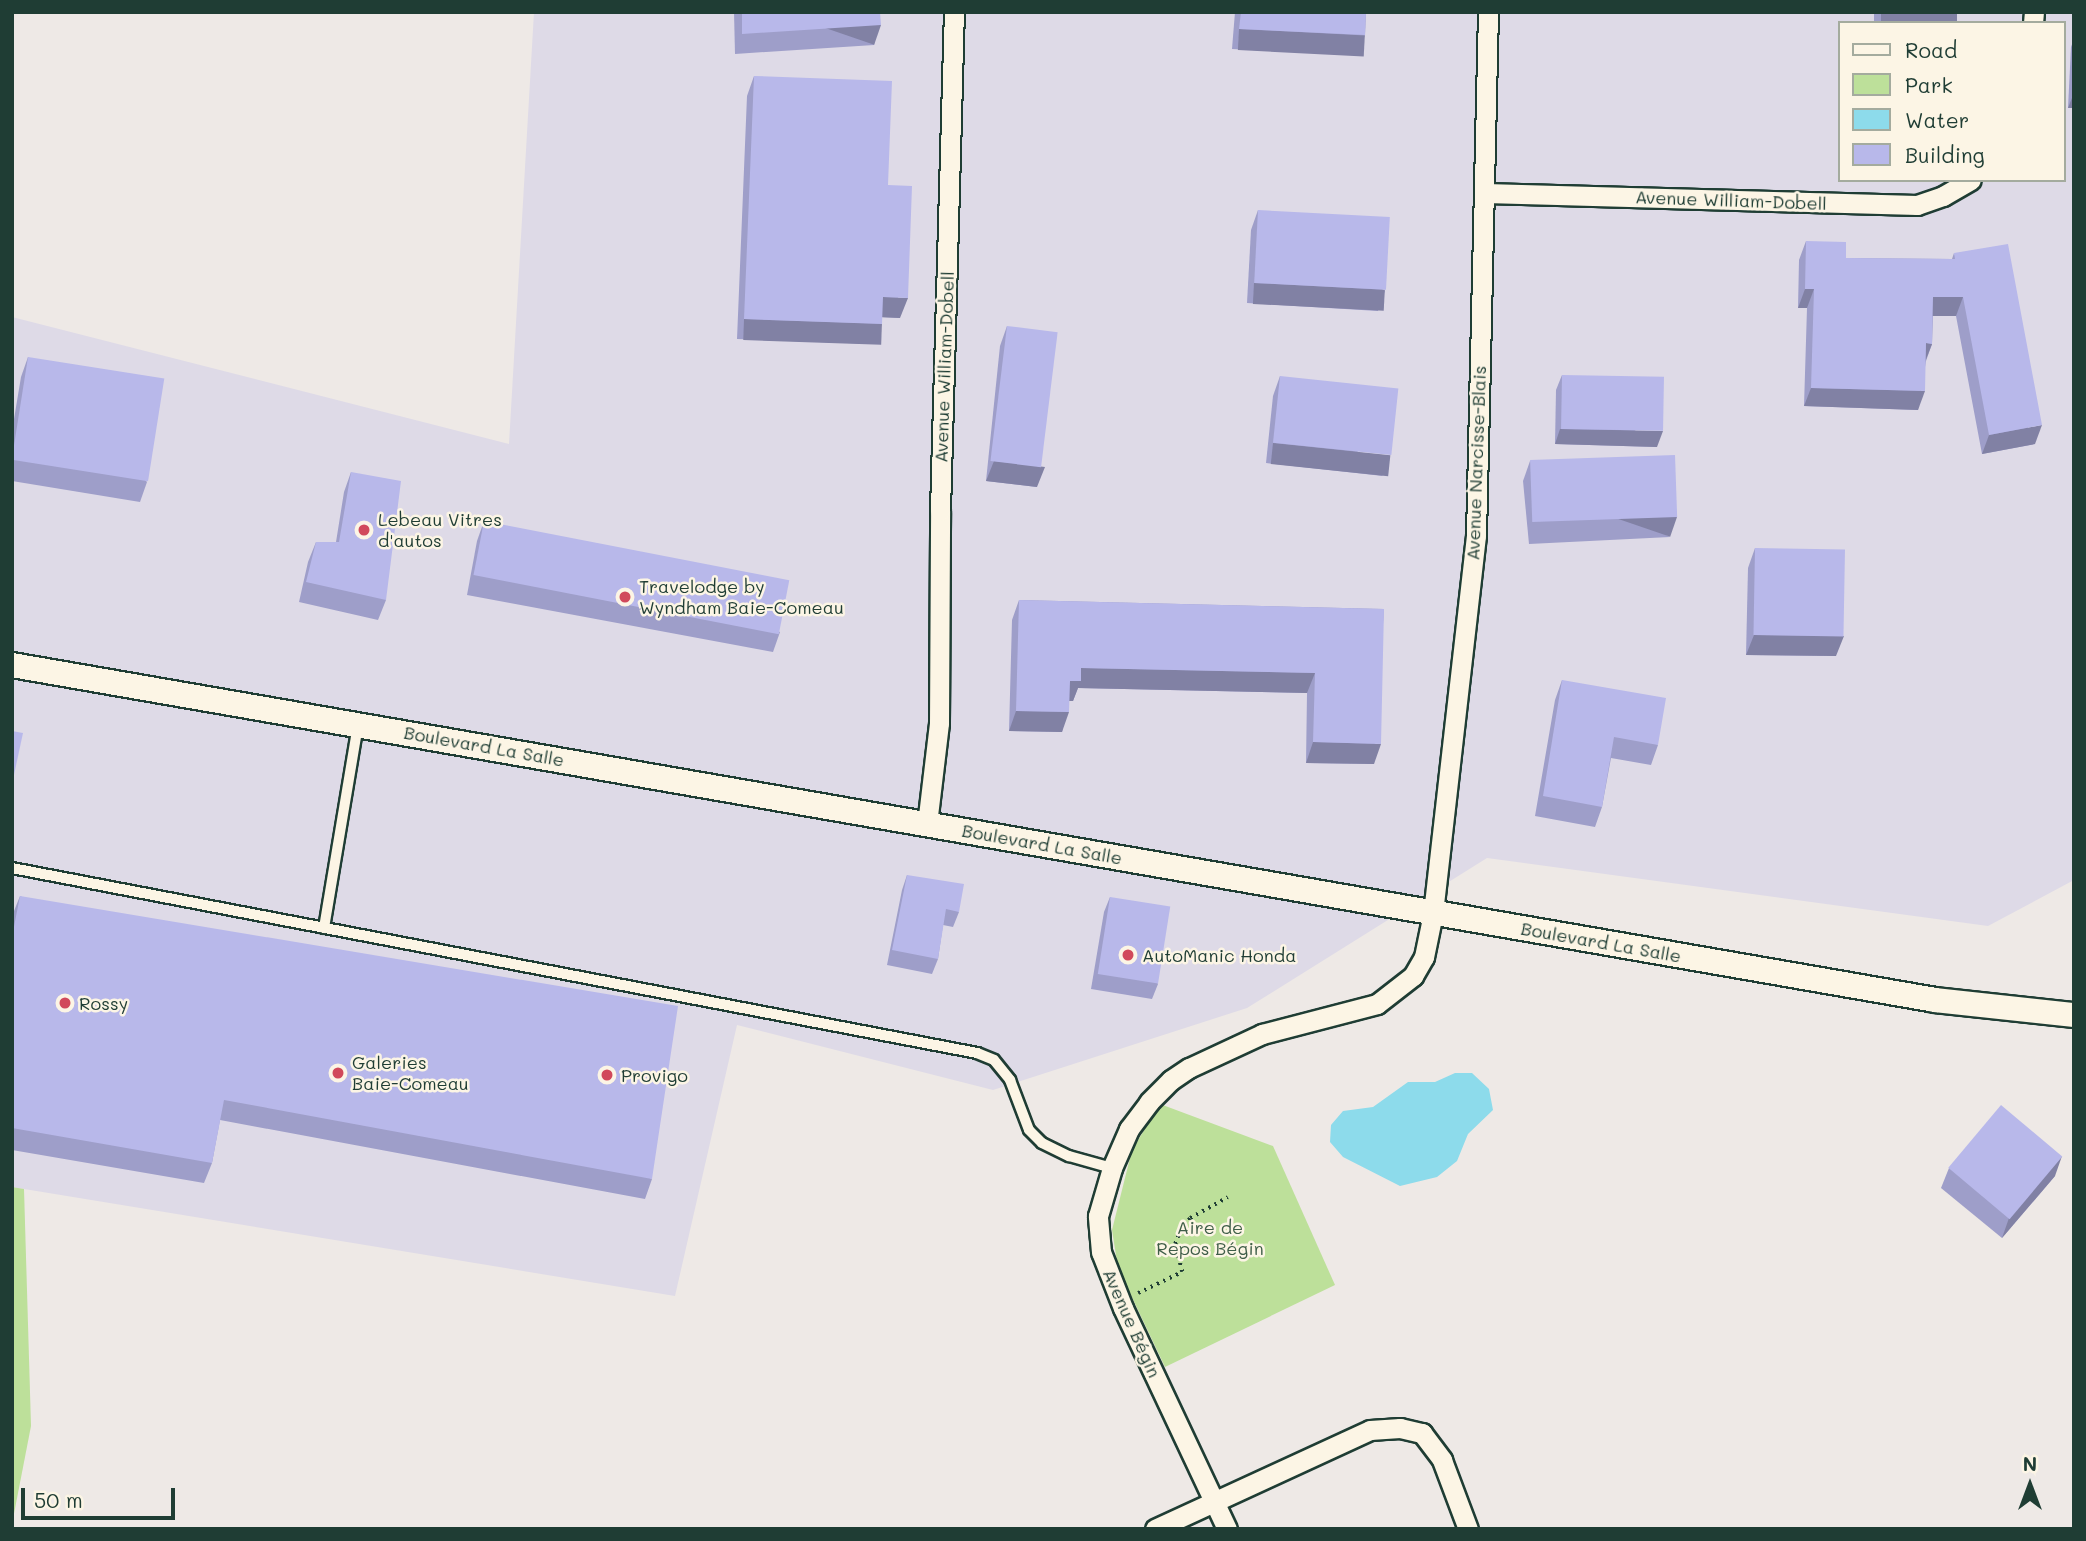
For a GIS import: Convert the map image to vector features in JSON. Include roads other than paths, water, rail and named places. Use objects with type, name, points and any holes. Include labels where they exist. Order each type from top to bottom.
[{"type":"street","name":"Avenue William-Dobell","points":[[927,824],[939,723],[940,511],[954,12]]},
{"type":"street","name":"Avenue Narcisse-Blais","points":[[1433,913],[1476,536],[1488,12]]},
{"type":"street","name":"Avenue William-Dobell","points":[[1485,193],[1917,205],[1943,196],[1968,182]]},
{"type":"street","name":"Boulevard La Salle","points":[[12,664],[1936,1000],[2074,1015]]},
{"type":"street","name":"Avenue Bégin","points":[[1227,1529],[1120,1301],[1101,1252],[1097,1216],[1112,1168],[1129,1129],[1149,1102],[1189,1068],[1262,1034],[1377,1004],[1413,976],[1423,957],[1433,913]]},
{"type":"street","points":[[1155,1529],[1215,1499],[1370,1430],[1400,1428],[1422,1433],[1442,1460],[1468,1529]]},
{"type":"lane","points":[[324,928],[359,725]]},
{"type":"lane","points":[[12,868],[977,1053],[994,1060],[1010,1080],[1029,1129],[1042,1143],[1069,1156],[1112,1168]]},
{"type":"water","points":[[1455,1073],[1472,1073],[1489,1089],[1493,1110],[1468,1134],[1457,1161],[1437,1177],[1400,1186],[1343,1157],[1330,1142],[1331,1125],[1343,1111],[1373,1107],[1408,1082],[1435,1082]]},
{"type":"place","name":"Lebeau Vitres d'autos","points":[[364,530]]},
{"type":"place","name":"Travelodge by Wyndham Baie-Comeau","points":[[625,597]]},
{"type":"place","name":"AutoManic Honda","points":[[1128,955]]},
{"type":"place","name":"Rossy","points":[[65,1003]]},
{"type":"place","name":"Galeries Baie-Comeau","points":[[338,1073]]},
{"type":"place","name":"Provigo","points":[[607,1075]]},
{"type":"park label","name":"Aire de Repos Bégin","points":[[1210,1238]]}]
